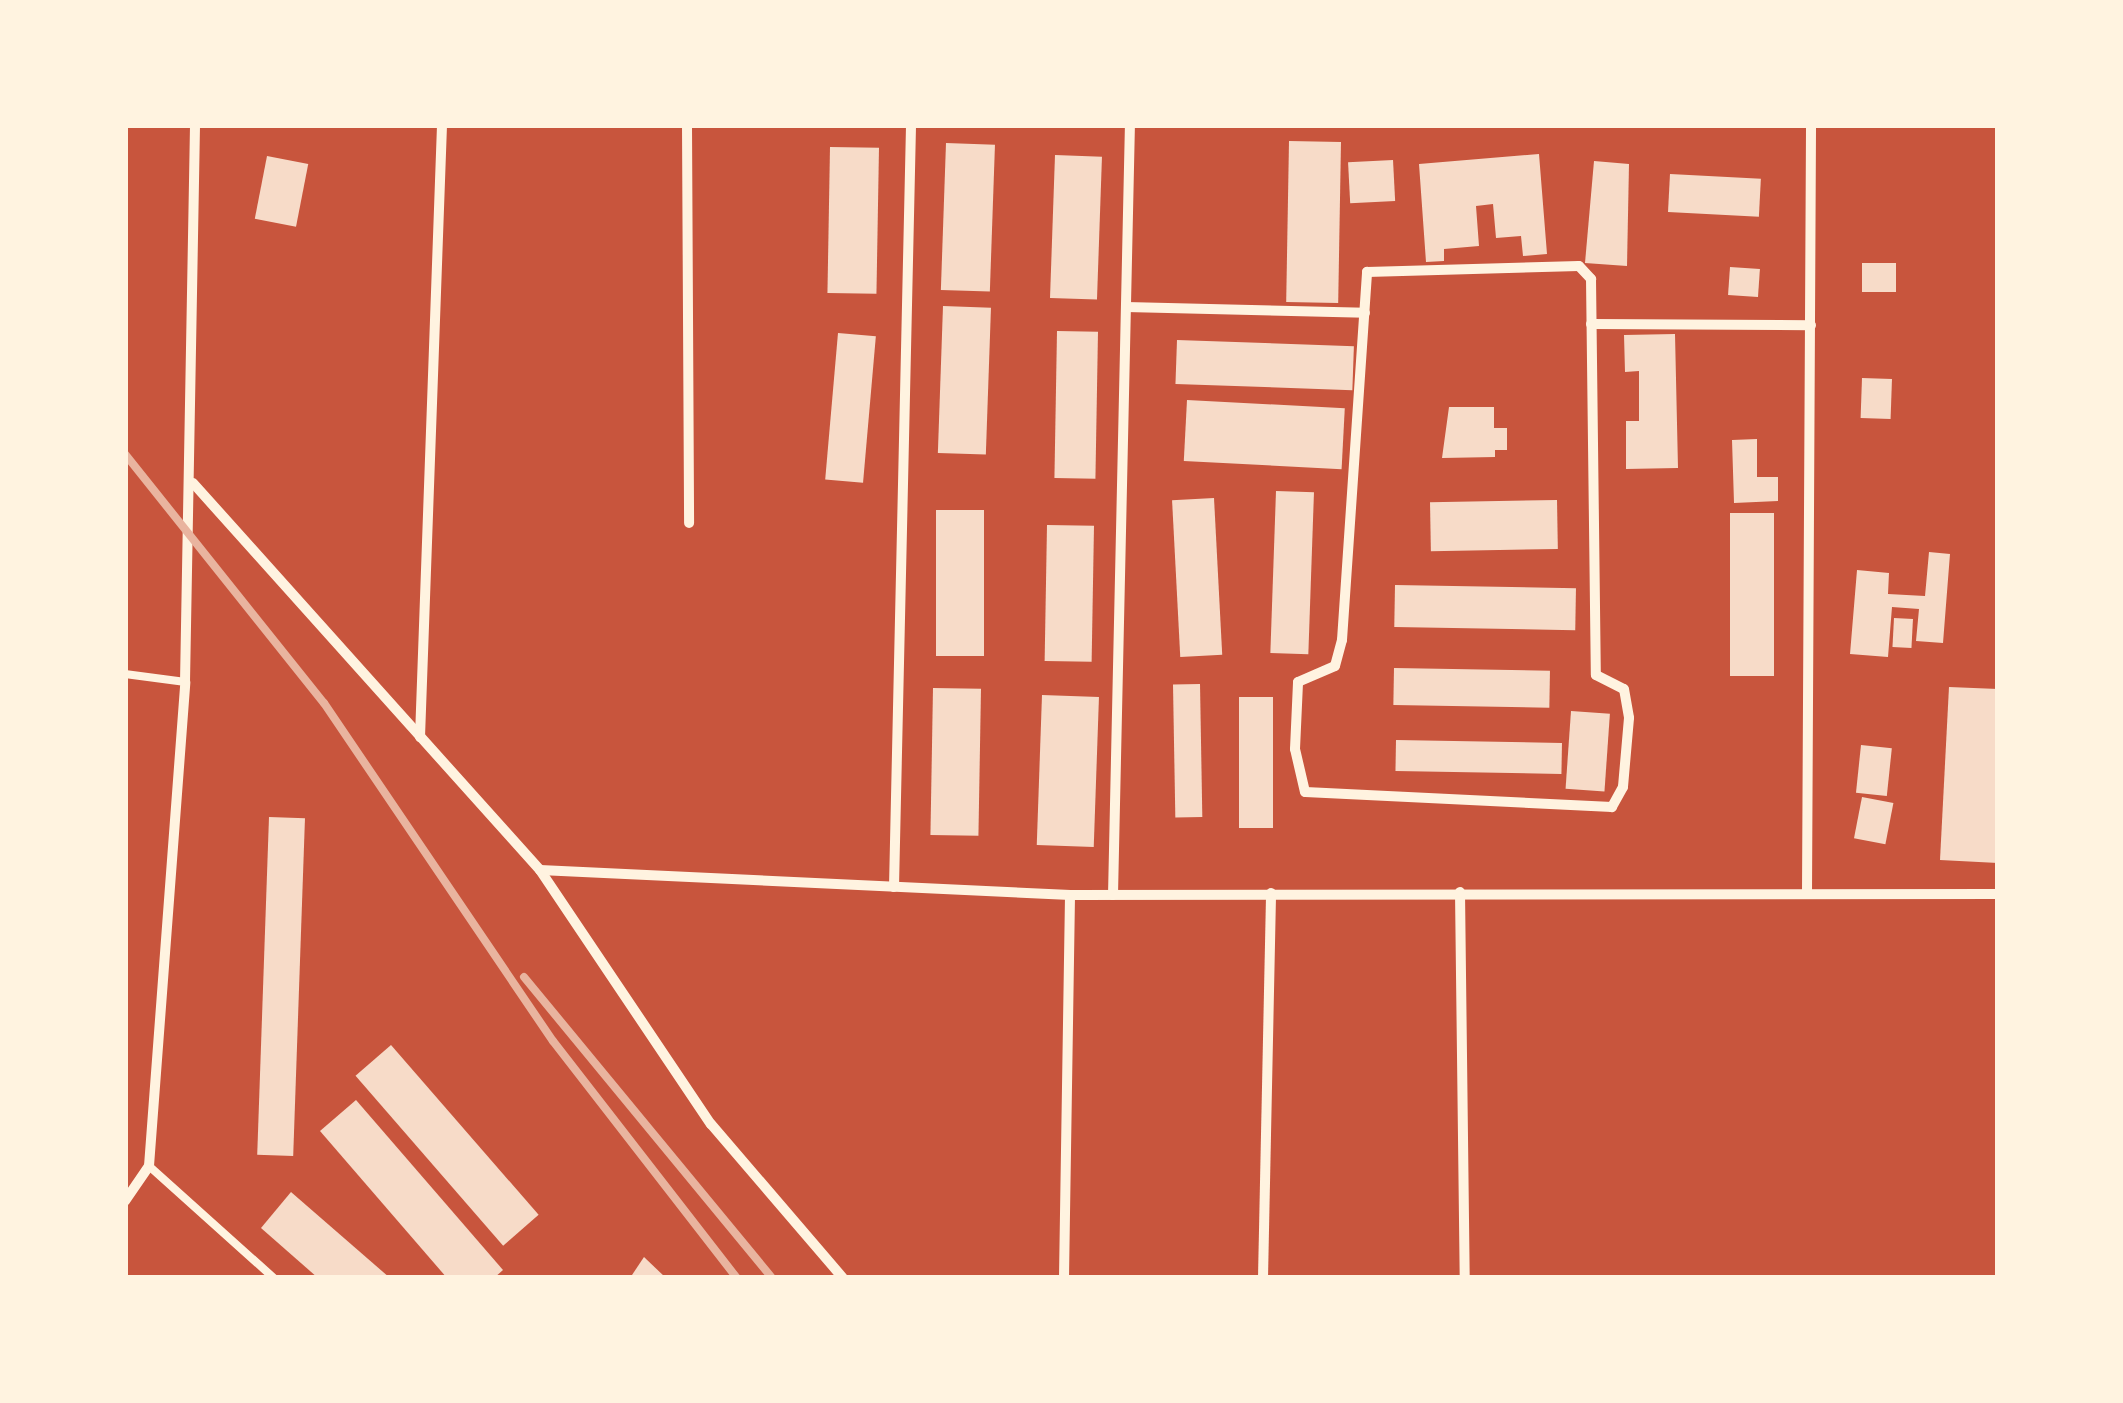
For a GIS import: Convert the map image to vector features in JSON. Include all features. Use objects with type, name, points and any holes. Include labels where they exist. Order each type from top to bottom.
[{"type":"street","points":[[125,1201],[149,1166],[185,682],[192,483],[195,125]]},
{"type":"street","points":[[420,737],[442,125]]},
{"type":"street","points":[[687,125],[689,523]]},
{"type":"street","points":[[894,887],[911,125]]},
{"type":"street","points":[[1113,895],[1130,125]]},
{"type":"street","points":[[1806,894],[1811,125]]},
{"type":"street","points":[[1580,266],[1590,279],[1596,675],[1624,689],[1630,718],[1623,787],[1612,808],[1323,795],[1305,792],[1299,783],[1298,682],[1336,666],[1342,640],[1365,313],[1367,272],[1379,267],[1580,266]]},
{"type":"street","points":[[1126,308],[1365,313]]},
{"type":"street","points":[[1591,324],[1811,326]]},
{"type":"street","points":[[192,483],[540,870],[711,1124],[843,1278]]},
{"type":"street","points":[[540,870],[1070,895],[1998,894]]},
{"type":"street","points":[[1460,892],[1465,1278]]},
{"type":"street","points":[[1263,1278],[1271,893]]},
{"type":"street","points":[[1064,1278],[1070,895]]},
{"type":"lane","points":[[125,674],[185,682]]},
{"type":"lane","points":[[149,1166],[274,1278]]},
{"type":"building","points":[[1289,141],[1341,142],[1338,303],[1286,302]]},
{"type":"building","points":[[946,143],[995,145],[990,292],[941,290]]},
{"type":"building","points":[[830,147],[879,148],[876,294],[827,293]]},
{"type":"building","points":[[1539,154],[1547,254],[1523,256],[1521,236],[1496,238],[1493,204],[1476,206],[1479,246],[1444,249],[1444,261],[1426,262],[1419,164]]},
{"type":"building","points":[[1055,155],[1102,157],[1097,300],[1050,298]]},
{"type":"building","points":[[267,156],[308,164],[296,227],[255,219]]},
{"type":"building","points":[[1393,160],[1395,201],[1350,203],[1348,162]]},
{"type":"building","points":[[1594,161],[1629,164],[1627,266],[1585,263]]},
{"type":"building","points":[[1670,174],[1761,179],[1759,217],[1668,212]]},
{"type":"building","points":[[1862,263],[1896,263],[1896,292],[1862,292]]},
{"type":"building","points":[[1730,267],[1760,269],[1758,297],[1728,295]]},
{"type":"building","points":[[943,306],[991,308],[986,455],[938,453]]},
{"type":"building","points":[[1057,331],[1098,332],[1095,479],[1054,478]]},
{"type":"building","points":[[838,333],[876,336],[863,483],[825,479]]},
{"type":"building","points":[[1675,334],[1678,468],[1626,469],[1626,421],[1639,421],[1639,371],[1625,372],[1624,335]]},
{"type":"building","points":[[1177,340],[1354,346],[1352,390],[1175,384]]},
{"type":"building","points":[[1862,378],[1892,379],[1891,419],[1861,418]]},
{"type":"building","points":[[1187,400],[1345,408],[1342,469],[1184,461]]},
{"type":"building","points":[[1449,407],[1494,407],[1494,428],[1507,428],[1507,450],[1495,450],[1495,457],[1442,458]]},
{"type":"building","points":[[1757,439],[1757,477],[1778,477],[1778,501],[1734,503],[1732,440]]},
{"type":"building","points":[[1276,491],[1314,492],[1308,654],[1270,653]]},
{"type":"building","points":[[1214,498],[1222,655],[1180,657],[1172,500]]},
{"type":"building","points":[[1557,500],[1558,549],[1431,551],[1430,502]]},
{"type":"building","points":[[936,510],[984,510],[984,656],[936,656]]},
{"type":"building","points":[[1730,513],[1774,513],[1774,676],[1730,676]]},
{"type":"building","points":[[1047,525],[1094,526],[1092,662],[1045,661]]},
{"type":"building","points":[[1929,552],[1950,554],[1943,643],[1916,641],[1919,609],[1892,607],[1888,657],[1850,654],[1857,570],[1889,573],[1888,594],[1925,596]]},
{"type":"building","points":[[1395,585],[1576,588],[1575,630],[1394,627]]},
{"type":"building","points":[[1894,618],[1913,619],[1911,648],[1892,647]]},
{"type":"building","points":[[1394,668],[1550,671],[1549,708],[1393,705]]},
{"type":"building","points":[[1173,684],[1200,684],[1202,817],[1175,817]]},
{"type":"building","points":[[1949,687],[1998,689],[1998,863],[1940,860]]},
{"type":"building","points":[[933,688],[981,689],[978,836],[930,835]]},
{"type":"building","points":[[1042,695],[1099,697],[1094,847],[1037,845]]},
{"type":"building","points":[[1239,697],[1273,697],[1273,828],[1239,828]]},
{"type":"building","points":[[1571,711],[1610,714],[1604,792],[1566,789]]},
{"type":"building","points":[[1396,740],[1562,743],[1561,774],[1395,771]]},
{"type":"building","points":[[1861,745],[1892,748],[1887,796],[1856,793]]},
{"type":"building","points":[[1862,797],[1893,803],[1885,844],[1854,838]]},
{"type":"building","points":[[269,817],[305,818],[293,1156],[257,1155]]},
{"type":"building","points":[[391,1045],[539,1215],[503,1246],[356,1076]]},
{"type":"building","points":[[356,1100],[503,1270],[494,1278],[447,1278],[320,1131]]},
{"type":"building","points":[[291,1192],[390,1278],[318,1278],[261,1228]]},
{"type":"building","points":[[644,1257],[666,1278],[630,1278]]},
{"type":"railway","points":[[125,454],[324,703],[553,1041],[737,1278]]},
{"type":"railway","points":[[524,977],[772,1278]]}]
